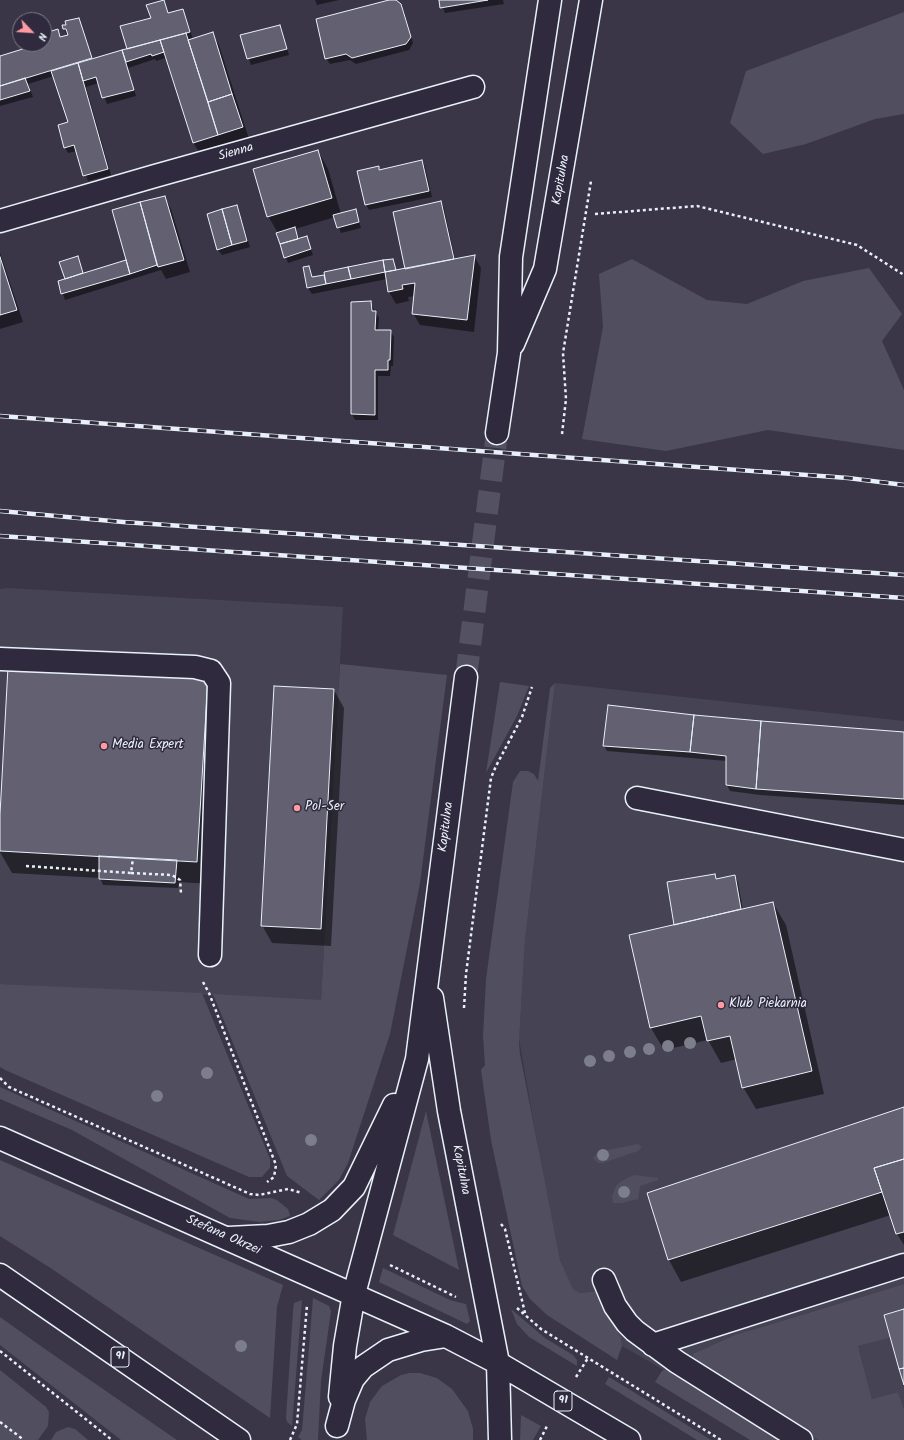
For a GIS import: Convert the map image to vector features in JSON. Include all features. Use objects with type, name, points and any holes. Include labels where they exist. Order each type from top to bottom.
[{"type":"street","name":"Kapitulna","points":[[497,433],[509,353],[510,257],[550,0]]},
{"type":"street","name":"Kapitulna","points":[[509,353],[545,269],[591,0]]},
{"type":"street","name":"Sienna","points":[[0,221],[473,87]]},
{"type":"street","points":[[0,658],[194,667],[211,671],[220,682],[210,955]]},
{"type":"street","name":"Kapitulna","points":[[337,1433],[345,1346],[354,1294],[417,1059],[466,677]]},
{"type":"street","points":[[637,798],[904,850]]},
{"type":"street","name":"Kapitulna","points":[[428,976],[449,1111],[498,1362],[500,1440]]},
{"type":"street","name":"Kapitulna","points":[[229,1238],[275,1235],[301,1228],[322,1216],[342,1201],[354,1187],[417,1059]]},
{"type":"street","name":"Stefana Okrzei","points":[[0,1138],[229,1238],[446,1336]]},
{"type":"street","points":[[653,1344],[904,1265]]},
{"type":"street","name":"91","points":[[0,1275],[239,1440]]},
{"type":"street","points":[[604,1280],[615,1306],[627,1324],[677,1362],[801,1440]]},
{"type":"street","points":[[337,1433],[344,1400],[353,1379],[363,1367],[388,1350],[421,1340],[446,1336]]},
{"type":"street","name":"91","points":[[446,1336],[498,1362],[628,1440]]},
{"type":"path","points":[[562,434],[566,399],[564,353],[591,181]]},
{"type":"path","points":[[595,214],[697,206],[857,245],[904,275]]},
{"type":"path","points":[[464,1014],[466,974],[491,778],[522,717],[532,687]]},
{"type":"path","points":[[131,873],[133,858]]},
{"type":"path","points":[[26,866],[172,875],[180,880],[182,896]]},
{"type":"path","points":[[201,980],[211,999],[276,1165],[274,1177],[267,1182]]},
{"type":"path","points":[[0,1078],[9,1087],[250,1194],[259,1195],[288,1189],[304,1194]]},
{"type":"path","points":[[499,1222],[505,1229],[520,1298],[525,1314]]},
{"type":"path","points":[[387,1264],[459,1298]]},
{"type":"path","points":[[290,1440],[297,1424],[308,1299]]},
{"type":"path","points":[[512,1304],[541,1329],[721,1440]]},
{"type":"path","points":[[0,1351],[112,1440]]},
{"type":"path","points":[[580,1371],[588,1358]]},
{"type":"path","points":[[0,1422],[24,1440]]},
{"type":"path","points":[[540,1440],[547,1426]]},
{"type":"shaded area","points":[[904,12],[904,114],[875,119],[806,144],[763,154],[730,123],[746,71]]},
{"type":"shaded area","points":[[632,259],[707,300],[747,304],[803,281],[869,268],[902,314],[882,341],[904,390],[904,450],[768,430],[666,451],[582,439],[603,327],[599,274]]},
{"type":"shaded area","points":[[7,588],[343,607],[321,1001],[0,984],[0,589]]},
{"type":"shaded area","points":[[340,664],[447,675],[420,883],[390,1034],[348,1163],[339,1180],[319,1200],[287,1176],[213,994],[321,1000]]},
{"type":"shaded area","points":[[500,682],[529,686],[517,716],[486,773]]},
{"type":"shaded area","points":[[555,683],[904,721],[904,1284],[748,1331],[695,1364],[818,1440],[784,1440],[667,1368],[664,1370],[622,1346],[621,1338],[597,1291],[580,1293],[572,1289],[560,1260],[543,1176],[519,1039],[525,941]]},
{"type":"shaded area","points":[[555,683],[525,941],[519,1042],[520,1054],[560,1260],[573,1289],[580,1293],[597,1291],[621,1338],[622,1346],[617,1360],[547,1315],[530,1299],[522,1286],[491,1140],[481,1070],[485,1065],[483,1036],[486,979],[513,782],[520,771],[528,771],[534,774],[538,781],[550,688]]},
{"type":"shaded area","points":[[0,984],[202,993],[270,1159],[270,1168],[262,1177],[249,1177],[0,1067]]},
{"type":"shaded area","points":[[0,1087],[249,1199],[271,1198],[277,1200],[288,1209],[290,1216],[279,1220],[260,1222],[230,1218],[72,1130],[0,1099]]},
{"type":"shaded area","points":[[426,1111],[459,1270],[393,1235]]},
{"type":"shaded area","points":[[638,1144],[642,1147],[638,1151],[603,1163],[598,1163],[593,1158],[598,1152]]},
{"type":"shaded area","points":[[0,1160],[283,1285],[277,1307],[270,1418],[52,1269],[0,1236]]},
{"type":"shaded area","points":[[634,1175],[658,1178],[658,1180],[640,1186],[638,1199],[622,1203],[613,1203],[612,1196],[616,1186],[620,1182]]},
{"type":"shaded area","points":[[383,1268],[450,1300],[466,1304],[470,1321],[467,1324],[379,1282]]},
{"type":"shaded area","points":[[904,1284],[904,1309],[884,1315],[890,1338],[858,1346],[872,1399],[898,1392],[904,1409],[904,1440],[818,1440],[695,1364],[693,1360],[693,1354],[735,1335]]},
{"type":"shaded area","points":[[313,1298],[329,1306],[331,1311],[321,1381],[318,1440],[302,1440],[298,1437],[302,1430]]},
{"type":"shaded area","points":[[302,1300],[292,1426],[287,1422],[286,1418],[293,1311],[294,1303]]},
{"type":"shaded area","points":[[511,1309],[545,1338],[573,1355],[577,1360],[577,1366],[529,1337],[517,1324]]},
{"type":"shaded area","points":[[904,1309],[904,1409],[898,1392],[872,1399],[858,1346],[890,1338],[884,1315]]},
{"type":"shaded area","points":[[0,1317],[177,1440],[121,1440],[0,1345]]},
{"type":"shaded area","points":[[667,1368],[783,1440],[750,1440],[655,1382],[662,1371]]},
{"type":"shaded area","points":[[0,1370],[46,1407],[49,1412],[48,1426],[38,1440],[0,1440]]},
{"type":"shaded area","points":[[420,1373],[437,1378],[452,1389],[468,1411],[473,1429],[473,1440],[367,1440],[365,1419],[370,1402],[382,1386],[401,1375]]},
{"type":"shaded area","points":[[609,1377],[711,1440],[697,1440],[605,1384]]},
{"type":"shaded area","points":[[521,1415],[541,1426],[533,1440],[520,1440]]},
{"type":"shaded area","points":[[68,1427],[75,1429],[88,1440],[51,1440],[56,1432]]},
{"type":"building","points":[[164,0],[168,13],[183,9],[190,32],[127,49],[120,26],[151,18],[146,5]]},
{"type":"building","points":[[389,0],[396,0],[401,4],[411,37],[406,44],[352,58],[346,54],[325,59],[316,19]]},
{"type":"building","points":[[439,0],[488,0],[440,8]]},
{"type":"building","points":[[79,18],[92,58],[0,86],[0,56],[13,52],[52,52],[52,31],[58,29],[60,37],[68,35],[66,29],[63,29],[62,25],[66,25],[65,21]]},
{"type":"building","points":[[280,25],[287,49],[247,59],[240,35]]},
{"type":"building","points":[[213,32],[232,94],[208,102],[188,40]]},
{"type":"building","points":[[186,33],[218,135],[193,143],[160,40]]},
{"type":"building","points":[[160,40],[164,52],[152,56],[151,54],[126,62],[122,50]]},
{"type":"building","points":[[122,50],[134,90],[102,98],[96,77],[83,81],[78,63]]},
{"type":"building","points":[[78,63],[108,169],[83,176],[74,145],[64,148],[58,125],[68,122],[51,71]]},
{"type":"building","points":[[25,78],[30,91],[0,100],[0,86]]},
{"type":"building","points":[[232,94],[243,127],[218,135],[208,102]]},
{"type":"building","points":[[318,150],[332,198],[267,217],[253,169]]},
{"type":"building","points":[[422,160],[429,191],[365,205],[357,171],[379,166],[379,170]]},
{"type":"building","points":[[165,196],[184,260],[158,267],[140,202]]},
{"type":"building","points":[[441,201],[454,259],[405,269],[393,212]]},
{"type":"building","points":[[140,202],[157,265],[130,274],[112,210]]},
{"type":"building","points":[[237,205],[247,241],[232,245],[222,209]]},
{"type":"building","points":[[222,209],[232,245],[217,250],[207,214]]},
{"type":"building","points":[[356,209],[359,222],[337,228],[333,215]]},
{"type":"building","points":[[295,227],[298,239],[280,244],[276,233]]},
{"type":"building","points":[[307,236],[311,249],[284,258],[280,244]]},
{"type":"building","points":[[475,255],[467,320],[412,314],[415,283],[402,285],[403,289],[388,292],[385,272]]},
{"type":"building","points":[[78,256],[83,273],[65,279],[59,262]]},
{"type":"building","points":[[0,257],[17,310],[0,315]]},
{"type":"building","points":[[393,259],[396,270],[385,272],[383,260]]},
{"type":"building","points":[[126,260],[130,274],[61,294],[58,281]]},
{"type":"building","points":[[383,260],[385,272],[351,279],[348,267]]},
{"type":"building","points":[[309,266],[312,277],[324,275],[326,284],[307,288],[303,267]]},
{"type":"building","points":[[348,267],[351,279],[326,284],[324,272]]},
{"type":"building","points":[[371,301],[372,311],[376,311],[375,330],[391,330],[390,360],[388,360],[388,370],[375,370],[375,415],[351,414],[351,302]]},
{"type":"building","name":"Media Expert","points":[[8,667],[208,678],[197,862],[0,851],[0,814]]},
{"type":"building","name":"Pol-Ser","points":[[274,686],[334,689],[321,929],[261,926]]},
{"type":"building","points":[[608,705],[694,715],[690,752],[603,746]]},
{"type":"building","points":[[694,715],[761,721],[756,789],[726,785],[726,756],[690,752]]},
{"type":"building","points":[[761,721],[904,732],[904,799],[756,789]]},
{"type":"building","points":[[99,856],[177,860],[175,883],[99,879]]},
{"type":"building","points":[[715,874],[716,879],[735,875],[741,909],[674,925],[667,882]]},
{"type":"building","name":"Klub Piekarnia","points":[[773,902],[812,1071],[742,1088],[730,1036],[707,1041],[701,1016],[650,1028],[629,935]]},
{"type":"building","points":[[904,1107],[904,1159],[874,1168],[882,1192],[668,1260],[647,1193]]},
{"type":"building","points":[[904,1159],[904,1232],[896,1234],[874,1168]]},
{"type":"building","points":[[904,1309],[904,1368],[899,1369],[884,1315]]},
{"type":"building","points":[[904,1368],[904,1385],[899,1369]]},
{"type":"tunnel","points":[[466,677],[497,433]]},
{"type":"railway","points":[[0,416],[848,478],[904,485]]},
{"type":"railway","points":[[0,511],[123,522],[904,575]]},
{"type":"railway","points":[[0,536],[904,598]]},
{"type":"place","name":"Media Expert","points":[[104,746]]},
{"type":"place","name":"Pol-Ser","points":[[297,808]]},
{"type":"place","name":"Klub Piekarnia","points":[[721,1005]]}]
